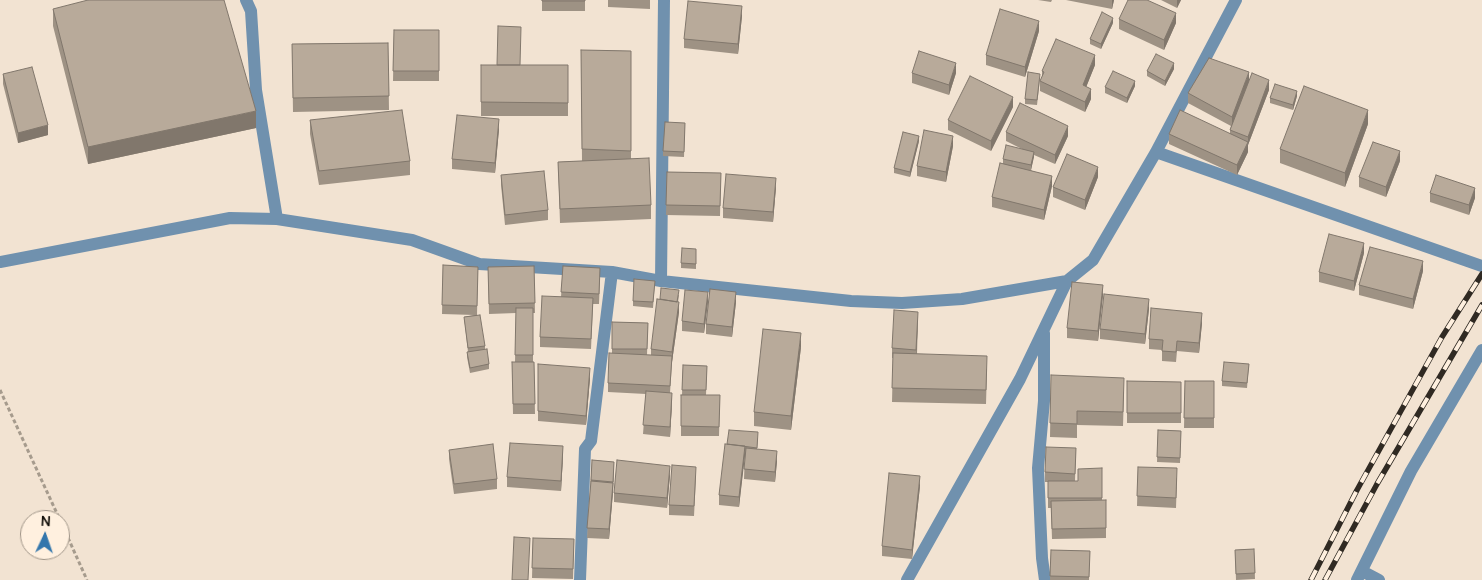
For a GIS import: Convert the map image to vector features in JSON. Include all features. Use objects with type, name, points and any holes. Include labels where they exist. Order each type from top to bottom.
[{"type":"street","points":[[246,0],[251,11],[256,90],[277,219]]},
{"type":"street","points":[[660,281],[664,0]]},
{"type":"street","points":[[908,580],[1020,379],[1068,281],[1093,260],[1156,152],[1236,0]]},
{"type":"street","points":[[1156,152],[1482,266]]},
{"type":"street","points":[[0,262],[230,218],[277,219],[412,240],[479,264],[612,272],[660,281],[851,301],[902,303],[962,299],[1068,281]]},
{"type":"street","points":[[580,580],[585,449],[591,441],[612,272]]},
{"type":"street","points":[[1044,328],[1044,400],[1038,468],[1042,558],[1045,580]]},
{"type":"street","points":[[1379,580],[1359,575],[1411,471],[1482,350]]},
{"type":"path","points":[[0,390],[55,510]]},
{"type":"path","points":[[70,541],[88,580]]},
{"type":"building","points":[[88,0],[224,0],[256,111],[88,147],[53,9]]},
{"type":"building","points":[[585,0],[585,1],[542,1]]},
{"type":"building","points":[[1128,0],[1147,0],[1176,13],[1164,40],[1119,19]]},
{"type":"building","points":[[688,1],[742,6],[738,44],[684,39]]},
{"type":"building","points":[[1000,9],[1039,21],[1025,67],[986,55]]},
{"type":"building","points":[[1102,12],[1113,18],[1101,44],[1090,39]]},
{"type":"building","points":[[498,26],[521,27],[520,65],[497,65]]},
{"type":"building","points":[[394,30],[439,30],[439,71],[393,71]]},
{"type":"building","points":[[1056,39],[1095,55],[1083,85],[1091,89],[1085,102],[1040,81],[1044,72],[1042,71]]},
{"type":"building","points":[[388,43],[389,96],[293,98],[292,44]]},
{"type":"building","points":[[581,50],[631,51],[631,151],[582,149]]},
{"type":"building","points":[[919,51],[956,63],[949,85],[912,73]]},
{"type":"building","points":[[1156,54],[1174,63],[1165,81],[1147,71]]},
{"type":"building","points":[[1209,58],[1249,72],[1232,117],[1188,93]]},
{"type":"building","points":[[481,65],[568,65],[568,103],[481,102]]},
{"type":"building","points":[[32,67],[48,125],[18,133],[3,74]]},
{"type":"building","points":[[1113,71],[1135,81],[1127,98],[1105,87]]},
{"type":"building","points":[[1028,72],[1040,74],[1037,100],[1025,99]]},
{"type":"building","points":[[1252,73],[1269,80],[1248,137],[1230,130]]},
{"type":"building","points":[[970,76],[1013,97],[991,141],[948,120]]},
{"type":"building","points":[[1275,84],[1297,91],[1293,105],[1270,98]]},
{"type":"building","points":[[1304,86],[1368,110],[1345,173],[1280,149]]},
{"type":"building","points":[[1020,103],[1068,126],[1055,155],[1006,132]]},
{"type":"building","points":[[402,110],[410,161],[319,171],[310,120]]},
{"type":"building","points":[[1180,110],[1248,142],[1237,165],[1169,134]]},
{"type":"building","points":[[457,115],[499,119],[495,163],[452,159]]},
{"type":"building","points":[[665,122],[685,123],[684,152],[663,151]]},
{"type":"building","points":[[924,130],[953,136],[946,172],[917,166]]},
{"type":"building","points":[[903,132],[919,136],[910,172],[894,168]]},
{"type":"building","points":[[1373,142],[1400,151],[1386,187],[1359,177]]},
{"type":"building","points":[[1006,145],[1034,152],[1031,165],[1003,159]]},
{"type":"building","points":[[1067,154],[1098,167],[1085,200],[1053,187]]},
{"type":"building","points":[[649,158],[651,205],[560,209],[558,162]]},
{"type":"building","points":[[1000,163],[1052,176],[1044,210],[992,197]]},
{"type":"building","points":[[544,171],[548,210],[505,215],[501,175]]},
{"type":"building","points":[[667,172],[721,173],[720,206],[666,205]]},
{"type":"building","points":[[726,174],[776,178],[773,212],[723,208]]},
{"type":"building","points":[[1436,175],[1475,188],[1469,205],[1430,193]]},
{"type":"building","points":[[1329,234],[1364,243],[1354,281],[1319,272]]},
{"type":"building","points":[[1370,247],[1423,261],[1413,299],[1359,285]]},
{"type":"building","points":[[682,248],[696,249],[696,264],[681,263]]},
{"type":"building","points":[[443,265],[478,267],[477,306],[442,305]]},
{"type":"building","points":[[534,266],[535,303],[489,304],[488,267]]},
{"type":"building","points":[[563,266],[600,268],[599,294],[561,292]]},
{"type":"building","points":[[634,279],[655,281],[653,302],[633,301]]},
{"type":"building","points":[[1072,282],[1103,285],[1098,331],[1067,328]]},
{"type":"building","points":[[661,288],[679,290],[677,302],[660,299]]},
{"type":"building","points":[[710,289],[736,292],[732,327],[706,324]]},
{"type":"building","points":[[685,290],[708,292],[704,324],[682,321]]},
{"type":"building","points":[[1104,294],[1149,299],[1145,334],[1100,329]]},
{"type":"building","points":[[542,296],[593,298],[591,339],[540,337]]},
{"type":"building","points":[[657,299],[679,302],[672,352],[651,349]]},
{"type":"building","points":[[516,308],[533,308],[533,355],[515,355]]},
{"type":"building","points":[[1151,308],[1202,313],[1199,343],[1177,341],[1176,352],[1162,351],[1163,340],[1149,339]]},
{"type":"building","points":[[894,310],[918,312],[916,350],[892,348]]},
{"type":"building","points":[[480,315],[485,346],[468,348],[464,317]]},
{"type":"building","points":[[612,322],[648,323],[647,349],[612,349]]},
{"type":"building","points":[[763,329],[801,333],[791,416],[754,412]]},
{"type":"building","points":[[487,349],[489,364],[470,368],[467,352]]},
{"type":"building","points":[[609,353],[672,356],[670,386],[608,383]]},
{"type":"building","points":[[893,353],[987,356],[986,390],[892,388]]},
{"type":"building","points":[[512,362],[534,362],[535,404],[513,404]]},
{"type":"building","points":[[1224,362],[1249,364],[1247,383],[1222,381]]},
{"type":"building","points":[[538,364],[590,368],[586,416],[538,411]]},
{"type":"building","points":[[683,365],[707,366],[706,390],[682,390]]},
{"type":"building","points":[[1051,375],[1124,378],[1123,412],[1077,411],[1077,424],[1050,423]]},
{"type":"building","points":[[1127,381],[1181,382],[1181,413],[1127,413]]},
{"type":"building","points":[[1185,381],[1214,381],[1214,418],[1184,418]]},
{"type":"building","points":[[646,391],[672,393],[670,427],[643,425]]},
{"type":"building","points":[[681,395],[720,395],[719,427],[681,426]]},
{"type":"building","points":[[729,430],[758,432],[757,448],[727,444]]},
{"type":"building","points":[[1158,430],[1181,431],[1180,458],[1157,457]]},
{"type":"building","points":[[510,443],[563,446],[561,481],[507,477]]},
{"type":"building","points":[[493,444],[497,479],[454,484],[449,450]]},
{"type":"building","points":[[725,444],[745,446],[739,497],[719,495]]},
{"type":"building","points":[[1046,447],[1076,448],[1075,474],[1045,472]]},
{"type":"building","points":[[746,448],[777,451],[775,472],[744,469]]},
{"type":"building","points":[[592,460],[614,462],[613,482],[591,480]]},
{"type":"building","points":[[617,460],[670,466],[667,498],[614,493]]},
{"type":"building","points":[[672,465],[696,467],[694,506],[669,505]]},
{"type":"building","points":[[1138,467],[1177,468],[1176,498],[1137,496]]},
{"type":"building","points":[[1102,468],[1102,498],[1048,498],[1048,481],[1078,481],[1078,469]]},
{"type":"building","points":[[889,473],[920,476],[912,550],[882,546]]},
{"type":"building","points":[[591,481],[613,483],[609,529],[587,528]]},
{"type":"building","points":[[1106,500],[1106,528],[1052,529],[1051,501]]},
{"type":"building","points":[[514,537],[530,538],[528,580],[512,580]]},
{"type":"building","points":[[533,538],[574,539],[573,569],[532,568]]},
{"type":"building","points":[[1254,549],[1255,573],[1236,574],[1235,550]]},
{"type":"building","points":[[1051,550],[1090,551],[1089,577],[1050,576]]},
{"type":"railway","points":[[1311,580],[1357,490],[1442,337],[1482,274]]},
{"type":"railway","points":[[1325,580],[1377,484],[1482,305]]}]
